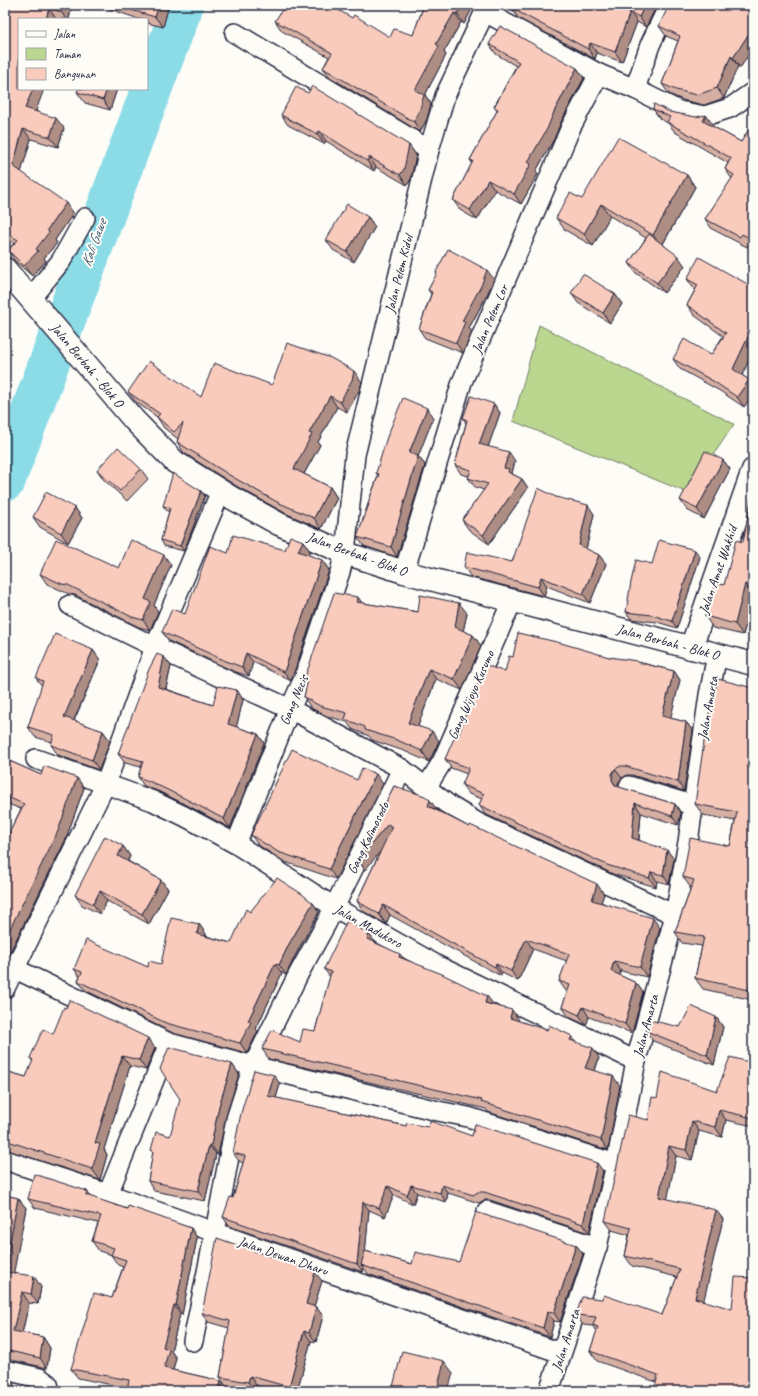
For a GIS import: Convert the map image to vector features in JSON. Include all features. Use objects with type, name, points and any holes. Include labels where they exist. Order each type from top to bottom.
[{"type":"main road","name":"Jalan Berbah - Blok O","points":[[5,269],[134,420],[175,462],[232,498],[279,524],[345,553],[404,572],[753,664]]},
{"type":"main road","name":"Jalan Amat Wakhid","points":[[691,648],[753,470]]},
{"type":"street","points":[[635,90],[650,46],[669,5]]},
{"type":"street","points":[[486,8],[598,74],[679,111],[705,116],[730,108],[753,92]]},
{"type":"street","name":"Jalan Pelem Kidul","points":[[345,553],[355,455],[429,150],[445,96],[486,8]]},
{"type":"street","points":[[235,33],[429,150]]},
{"type":"street","name":"Jalan Pelem Lor","points":[[404,572],[462,382],[571,127],[598,74]]},
{"type":"street","points":[[34,303],[61,261],[85,218]]},
{"type":"street","points":[[5,988],[10,966],[106,783],[155,647],[221,491]]},
{"type":"street","name":"Gang Necis","points":[[236,844],[304,676],[345,553]]},
{"type":"street","name":"Gang Wijoyo Kusumo","points":[[426,788],[442,762],[512,601]]},
{"type":"street","points":[[70,606],[290,709],[402,769],[450,806],[478,823],[675,915]]},
{"type":"street","name":"Jalan Amarta","points":[[549,1391],[596,1247],[616,1164],[636,1061],[675,915],[688,842],[692,804],[709,695],[717,655]]},
{"type":"street","name":"Jalan Madukoro","points":[[36,759],[153,801],[184,816],[236,844],[334,907],[440,967],[636,1061]]},
{"type":"street","name":"Gang Kalimosodo","points":[[193,1341],[236,1119],[253,1066],[402,769]]},
{"type":"street","points":[[629,786],[692,804]]},
{"type":"street","points":[[10,966],[169,1043],[253,1066],[468,1117],[616,1164]]},
{"type":"street","points":[[108,1194],[169,1043]]},
{"type":"street","name":"Jalan Dewan Dharu","points":[[5,1160],[108,1194],[561,1353]]},
{"type":"street","points":[[487,1212],[596,1247]]},
{"type":"street","points":[[5,1370],[40,1378],[48,1384],[50,1391]]},
{"type":"green space","points":[[539,325],[734,424],[688,493],[513,421]]},
{"type":"building","points":[[5,5],[63,5],[61,12],[49,8],[46,18],[18,18],[18,90],[33,90],[25,108],[56,118],[50,137],[23,129],[13,166],[66,203],[47,230],[49,232],[36,249],[38,251],[24,266],[8,250],[18,240],[5,232],[5,148],[10,141],[5,140]]},
{"type":"building","points":[[122,5],[159,5],[155,17],[131,10],[131,8]]},
{"type":"building","points":[[285,5],[330,5],[352,18],[354,15],[390,37],[394,29],[413,35],[424,5],[462,5],[457,14],[454,13],[436,44],[439,46],[415,90],[424,95],[414,122],[323,68],[332,53],[275,21]]},
{"type":"building","points":[[513,5],[645,5],[639,17],[630,12],[615,52],[590,43],[588,49],[511,8]]},
{"type":"building","points":[[669,5],[753,5],[753,38],[748,35],[733,58],[731,56],[717,88],[697,95],[676,90],[662,84],[680,36],[659,26]]},
{"type":"building","points":[[500,26],[577,68],[554,112],[547,129],[528,162],[531,164],[514,194],[488,180],[470,210],[453,200],[473,161],[470,160],[498,109],[494,107],[519,62],[489,44]]},
{"type":"building","points":[[312,86],[409,145],[404,169],[400,175],[369,157],[367,161],[319,131],[317,134],[281,115],[296,87],[308,93]]},
{"type":"building","points":[[78,90],[107,90],[103,100],[77,92]]},
{"type":"building","points":[[654,104],[670,112],[696,117],[706,115],[703,121],[741,142],[753,123],[753,240],[742,234],[740,237],[705,219],[734,175],[725,169],[731,158],[667,122],[670,117],[653,109]]},
{"type":"building","points":[[618,137],[687,175],[653,235],[601,204],[584,234],[556,218],[570,193],[582,199]]},
{"type":"building","points":[[347,204],[368,217],[347,252],[326,240]]},
{"type":"building","points":[[649,234],[678,256],[657,283],[629,263]]},
{"type":"building","points":[[448,249],[487,270],[481,286],[462,321],[465,322],[456,343],[419,329],[432,292],[428,290]]},
{"type":"building","points":[[699,257],[751,286],[753,285],[753,336],[749,335],[733,369],[749,380],[737,397],[713,381],[673,359],[684,339],[711,355],[726,333],[687,305],[698,285],[687,279]]},
{"type":"building","points":[[583,274],[615,294],[603,313],[571,293]]},
{"type":"building","points":[[287,343],[331,358],[354,371],[352,380],[340,402],[330,396],[309,433],[312,434],[294,469],[330,487],[314,518],[277,502],[231,476],[177,442],[183,423],[174,432],[157,417],[160,414],[128,392],[149,361],[201,397],[214,363],[272,385]]},
{"type":"building","points":[[471,396],[494,404],[479,444],[509,452],[504,468],[509,469],[508,472],[522,479],[483,535],[462,520],[488,484],[468,478],[471,470],[455,465],[467,420],[463,418]]},
{"type":"building","points":[[403,398],[427,408],[409,453],[418,456],[391,547],[357,537],[379,474],[376,473],[387,437]]},
{"type":"building","points":[[118,447],[141,469],[120,491],[97,470]]},
{"type":"building","points":[[705,451],[723,460],[697,509],[680,500]]},
{"type":"building","points":[[173,473],[201,491],[180,546],[161,540],[170,508],[163,506]]},
{"type":"building","points":[[753,473],[753,481],[750,480]]},
{"type":"building","points":[[538,488],[556,497],[588,505],[579,545],[599,555],[583,594],[541,577],[538,587],[464,567],[467,552],[512,562]]},
{"type":"building","points":[[753,490],[753,586],[745,584],[735,624],[705,616],[715,583],[724,585],[736,540],[743,542]]},
{"type":"building","points":[[46,492],[75,508],[61,533],[33,517]]},
{"type":"building","points":[[233,535],[285,550],[290,536],[303,541],[298,551],[322,560],[284,672],[246,653],[242,667],[162,632],[172,609],[185,614],[210,546],[228,553]]},
{"type":"building","points":[[56,539],[119,568],[131,540],[164,555],[145,599],[151,602],[143,620],[132,617],[68,585],[62,584],[40,574]]},
{"type":"building","points":[[659,540],[695,550],[672,621],[652,615],[626,612],[636,560],[652,564]]},
{"type":"building","points":[[334,593],[358,597],[357,602],[418,612],[420,595],[459,603],[455,627],[473,635],[454,679],[429,669],[408,723],[432,731],[422,751],[397,740],[365,730],[365,727],[345,719],[347,713],[320,706],[304,697],[307,683],[303,681]]},
{"type":"building","points":[[750,622],[753,623],[753,644],[748,642]]},
{"type":"building","points":[[518,633],[561,643],[609,657],[637,661],[674,671],[662,716],[686,722],[678,782],[625,766],[615,769],[612,774],[612,780],[615,785],[619,787],[675,804],[672,816],[635,803],[632,838],[667,850],[663,875],[651,872],[649,878],[607,865],[479,805],[484,794],[462,785],[469,768],[445,759],[455,736],[458,737],[469,704],[486,665],[505,672],[509,656],[513,657]]},
{"type":"building","points":[[55,634],[93,650],[64,717],[103,731],[92,760],[51,745],[54,735],[28,727],[43,681],[36,678]]},
{"type":"building","points":[[157,654],[164,657],[158,687],[213,705],[218,686],[237,690],[228,724],[258,734],[224,819],[182,797],[138,777],[143,761],[118,754],[149,669]]},
{"type":"building","points":[[718,679],[753,688],[753,969],[749,990],[695,978],[704,937],[675,932],[694,880],[683,877],[690,838],[730,846],[737,812],[695,804],[707,721]]},
{"type":"building","points":[[292,749],[357,780],[362,768],[376,774],[329,869],[278,852],[251,835]]},
{"type":"building","points":[[5,759],[41,775],[44,766],[77,778],[58,831],[5,939],[5,841],[24,804],[5,796]]},
{"type":"building","points":[[394,786],[425,796],[430,800],[428,806],[469,827],[470,825],[597,884],[592,900],[653,918],[640,967],[614,961],[611,971],[636,983],[625,1024],[583,1007],[579,1015],[562,1007],[570,985],[559,981],[569,954],[526,939],[511,971],[496,964],[495,967],[383,905],[379,914],[357,901],[392,827],[388,824],[358,860]]},
{"type":"building","points":[[105,836],[123,846],[118,856],[161,880],[142,914],[100,891],[93,904],[75,895]]},
{"type":"building","points":[[277,878],[313,903],[289,944],[279,965],[275,964],[248,1021],[251,1022],[240,1043],[166,1023],[78,981],[82,972],[74,969],[86,940],[148,967],[149,961],[161,964],[171,918],[199,924],[197,934],[231,943],[246,909],[250,912]]},
{"type":"building","points":[[347,921],[369,934],[367,939],[400,954],[399,957],[442,974],[487,996],[485,1003],[512,1010],[510,1018],[547,1030],[549,1025],[572,1036],[570,1040],[593,1048],[585,1068],[613,1076],[601,1140],[481,1102],[482,1100],[262,1049],[272,1030],[300,1042],[303,1029],[315,1031],[331,972],[324,969]]},
{"type":"building","points":[[69,1000],[148,1038],[139,1060],[122,1056],[95,1143],[100,1144],[92,1169],[5,1140],[5,1071],[26,1077],[33,1060],[30,1058],[43,1029],[53,1034],[64,1007],[66,1008]]},
{"type":"building","points":[[691,1006],[716,1017],[707,1055],[646,1031],[649,1020],[680,1027]]},
{"type":"building","points":[[169,1047],[232,1064],[219,1106],[211,1145],[209,1145],[198,1191],[148,1181],[153,1151],[151,1150],[156,1132],[170,1136],[180,1099],[160,1069]]},
{"type":"building","points":[[730,1057],[753,1063],[753,1118],[719,1110],[715,1127],[692,1121],[686,1150],[669,1146],[659,1197],[716,1210],[695,1298],[732,1309],[735,1277],[753,1278],[753,1369],[749,1391],[654,1391],[658,1375],[590,1351],[598,1327],[593,1325],[596,1317],[576,1315],[582,1297],[602,1299],[604,1295],[662,1315],[680,1269],[625,1256],[631,1228],[605,1221],[628,1115],[648,1120],[652,1097],[657,1098],[662,1072],[717,1091]]},
{"type":"building","points":[[254,1070],[274,1075],[268,1096],[406,1126],[407,1123],[428,1127],[430,1121],[472,1136],[475,1124],[597,1163],[583,1224],[484,1192],[478,1192],[473,1195],[442,1185],[440,1193],[411,1185],[407,1195],[388,1186],[379,1208],[363,1202],[357,1264],[223,1217],[230,1197],[233,1198],[245,1156],[233,1153],[241,1113]]},
{"type":"building","points":[[34,1174],[87,1191],[86,1195],[127,1209],[128,1206],[191,1228],[176,1305],[174,1305],[163,1347],[169,1349],[164,1368],[221,1381],[219,1391],[127,1391],[129,1380],[71,1369],[94,1293],[112,1298],[126,1260],[111,1255],[114,1248],[92,1241],[101,1216],[28,1199]]},
{"type":"building","points":[[5,1195],[18,1198],[5,1268]]},
{"type":"building","points":[[476,1212],[576,1245],[554,1313],[547,1312],[543,1328],[361,1265],[365,1251],[412,1264],[415,1252],[459,1262]]},
{"type":"building","points":[[217,1238],[315,1272],[306,1304],[316,1307],[309,1333],[304,1331],[289,1387],[250,1376],[248,1382],[220,1377],[230,1321],[202,1313]]},
{"type":"building","points":[[5,1272],[34,1276],[31,1294],[22,1292],[13,1331],[43,1337],[40,1358],[5,1350]]},
{"type":"building","points":[[402,1351],[444,1361],[437,1391],[392,1391]]},
{"type":"building","points":[[5,1372],[7,1373],[5,1383]]},
{"type":"waterway","name":"Kali Gawe","points":[[5,481],[183,5]]}]
